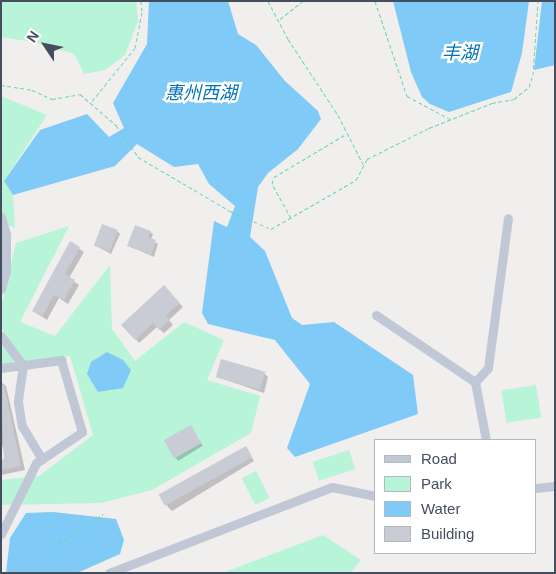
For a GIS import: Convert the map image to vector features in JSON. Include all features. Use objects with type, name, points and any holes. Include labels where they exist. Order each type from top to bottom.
[{"type":"street","points":[[1,217],[6,235],[6,271],[1,289]]},
{"type":"street","points":[[476,382],[488,368],[508,218]]},
{"type":"street","points":[[376,315],[476,382],[486,439]]},
{"type":"street","points":[[1,336],[23,365],[18,402],[22,426],[42,460]]},
{"type":"street","points":[[1,368],[61,360],[82,432],[36,464],[1,534]]},
{"type":"street","points":[[536,488],[555,486]]},
{"type":"street","points":[[110,573],[332,487],[374,496]]},
{"type":"path","points":[[92,101],[135,48],[141,1]]},
{"type":"path","points":[[268,1],[364,165]]},
{"type":"path","points":[[279,20],[303,1]]},
{"type":"path","points":[[376,1],[407,96],[451,120]]},
{"type":"path","points":[[1,86],[32,90],[52,99],[80,94],[92,101],[116,125],[138,157],[230,211],[255,224],[271,229],[356,180],[366,159],[492,102],[514,99],[529,87],[533,76],[538,1]]},
{"type":"path","points":[[291,218],[272,184],[274,176],[347,134]]},
{"type":"path","points":[[54,547],[103,514]]},
{"type":"green space","points":[[1,1],[136,1],[138,21],[125,55],[105,70],[84,74],[74,54],[34,42],[1,37]]},
{"type":"green space","points":[[1,96],[47,115],[4,181],[13,195],[15,228],[1,222]]},
{"type":"green space","points":[[69,226],[20,322],[55,336],[110,265],[112,329],[135,361],[184,322],[224,340],[207,380],[260,396],[251,433],[152,490],[101,503],[1,505],[1,480],[39,476],[93,435],[70,356],[14,362],[1,367],[1,341],[8,337],[1,328],[1,307],[16,243]]},
{"type":"green space","points":[[536,385],[541,418],[507,423],[501,390]]},
{"type":"green space","points":[[349,450],[355,469],[319,481],[313,462]]},
{"type":"green space","points":[[256,471],[270,498],[255,505],[242,478]]},
{"type":"green space","points":[[323,535],[361,560],[350,573],[222,573]]},
{"type":"water","name":"惠州西湖","points":[[149,1],[228,1],[238,34],[256,45],[285,81],[318,111],[321,119],[298,149],[268,173],[258,187],[250,237],[265,251],[292,318],[302,325],[334,322],[413,375],[418,414],[295,457],[287,448],[310,384],[275,340],[208,324],[202,313],[214,221],[227,227],[235,206],[209,184],[198,164],[174,167],[137,144],[115,166],[13,195],[4,181],[40,130],[87,114],[109,137],[124,128],[113,103],[147,44]]},
{"type":"water","name":"丰湖","points":[[393,1],[529,1],[522,53],[511,92],[449,112],[430,104],[422,97],[411,72]]},
{"type":"water","points":[[542,1],[555,1],[555,65],[534,70]]},
{"type":"water","points":[[107,352],[123,360],[131,370],[123,388],[98,392],[87,374],[91,362]]},
{"type":"water","points":[[53,512],[116,519],[124,540],[120,554],[77,573],[6,573],[10,538],[26,513]]},
{"type":"building","points":[[102,224],[118,230],[110,252],[94,245]]},
{"type":"building","points":[[135,225],[151,231],[148,237],[156,240],[151,255],[127,246]]},
{"type":"building","points":[[70,241],[80,247],[65,274],[75,280],[64,300],[54,295],[42,317],[32,311]]},
{"type":"building","points":[[164,285],[180,303],[166,315],[170,320],[159,330],[153,323],[135,340],[121,325]]},
{"type":"building","points":[[221,359],[265,372],[260,390],[216,377]]},
{"type":"building","points":[[1,385],[4,385],[21,466],[1,470],[1,460],[4,459]]},
{"type":"building","points":[[191,425],[201,443],[174,458],[164,440]]},
{"type":"building","points":[[246,446],[252,457],[165,506],[159,494]]}]
